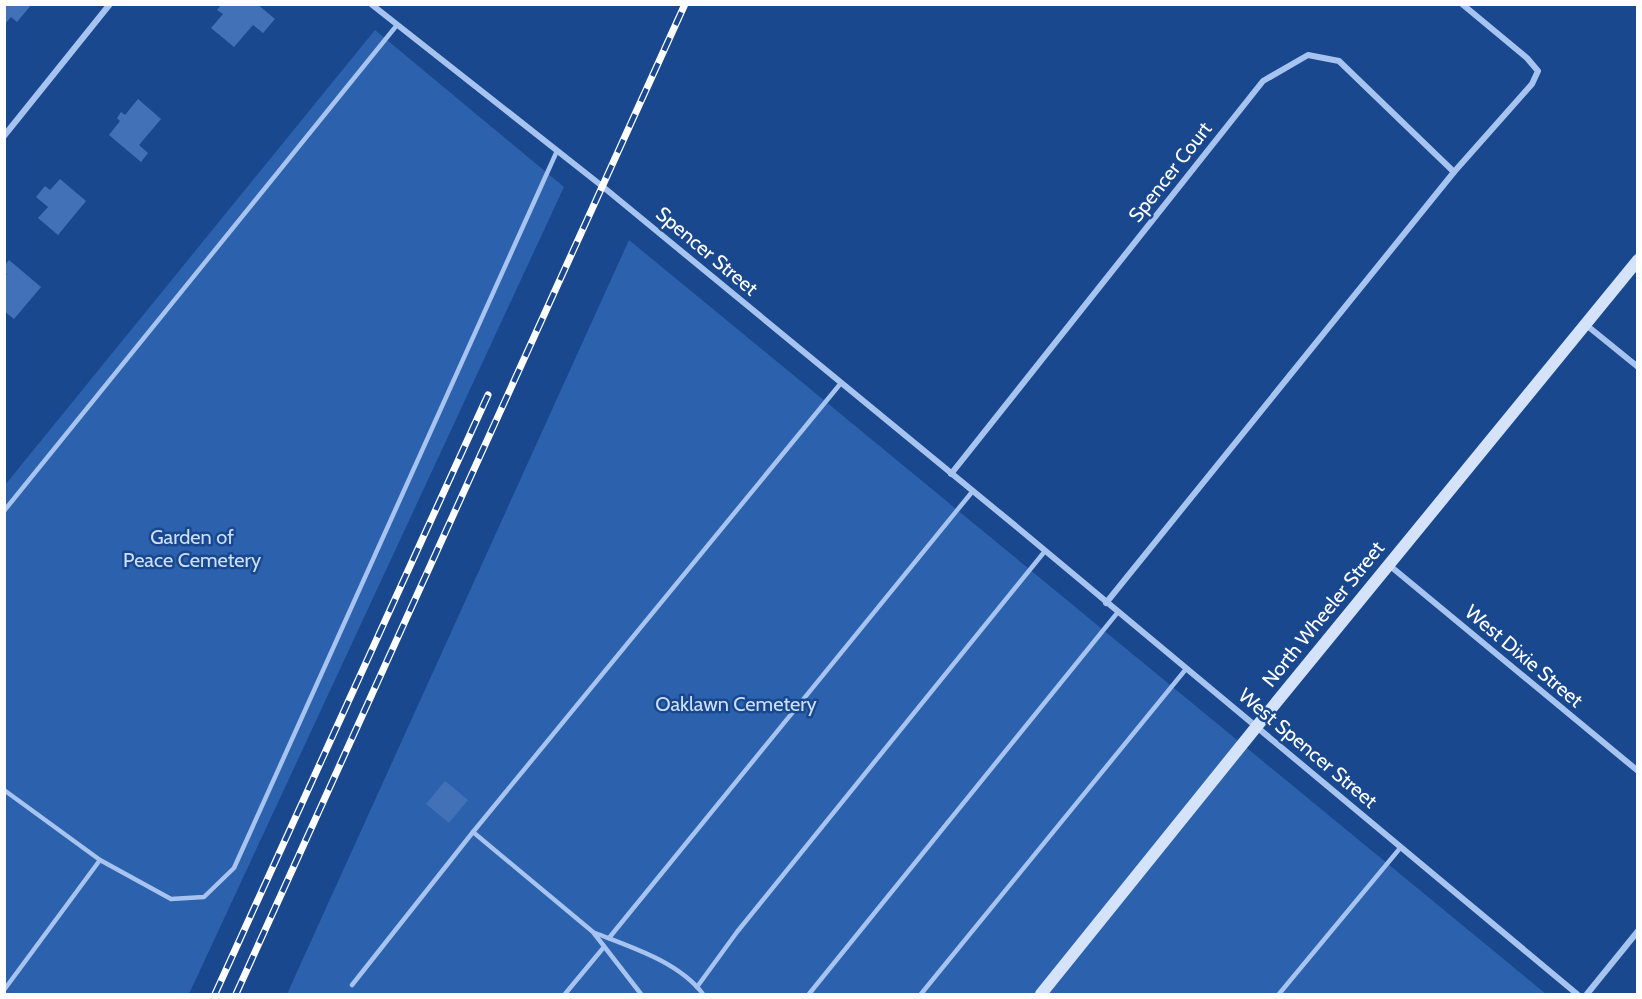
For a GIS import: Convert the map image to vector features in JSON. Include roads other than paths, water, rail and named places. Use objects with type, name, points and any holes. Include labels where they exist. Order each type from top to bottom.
[{"type":"main road","name":"North Wheeler Street","points":[[1041,994],[1638,260]]},
{"type":"street","points":[[4,136],[110,4]]},
{"type":"street","name":"Spencer Street","points":[[371,4],[602,186],[1017,528]]},
{"type":"street","points":[[1107,603],[1454,172],[1532,84],[1538,71],[1527,58],[1462,4]]},
{"type":"street","name":"Spencer Court","points":[[951,474],[1263,81],[1308,56],[1339,61],[1454,172]]},
{"type":"street","points":[[1585,324],[1638,368]]},
{"type":"street","name":"West Spencer Street","points":[[1017,528],[1577,994]]},
{"type":"street","name":"West Dixie Street","points":[[1389,565],[1638,771]]},
{"type":"street","points":[[1587,994],[1638,931]]},
{"type":"lane","points":[[4,511],[397,25]]},
{"type":"lane","points":[[4,790],[100,860],[171,899],[204,897],[234,868],[557,151]]},
{"type":"lane","points":[[352,985],[473,832],[841,383]]},
{"type":"lane","points":[[609,938],[972,492]]},
{"type":"lane","points":[[697,987],[737,932],[1045,551]]},
{"type":"lane","points":[[809,994],[1118,612]]},
{"type":"lane","points":[[921,994],[1186,669]]},
{"type":"lane","points":[[473,832],[593,932],[641,994]]},
{"type":"lane","points":[[1279,994],[1401,847]]},
{"type":"lane","points":[[4,990],[100,860]]},
{"type":"lane","points":[[593,932],[666,963],[703,994]]},
{"type":"lane","points":[[565,994],[604,947]]},
{"type":"railway","points":[[236,994],[685,4]]},
{"type":"railway","points":[[215,994],[488,395]]},
{"type":"park label","name":"Garden of Peace Cemetery","points":[[192,548]]},
{"type":"park label","name":"Oaklawn Cemetery","points":[[736,704]]}]
